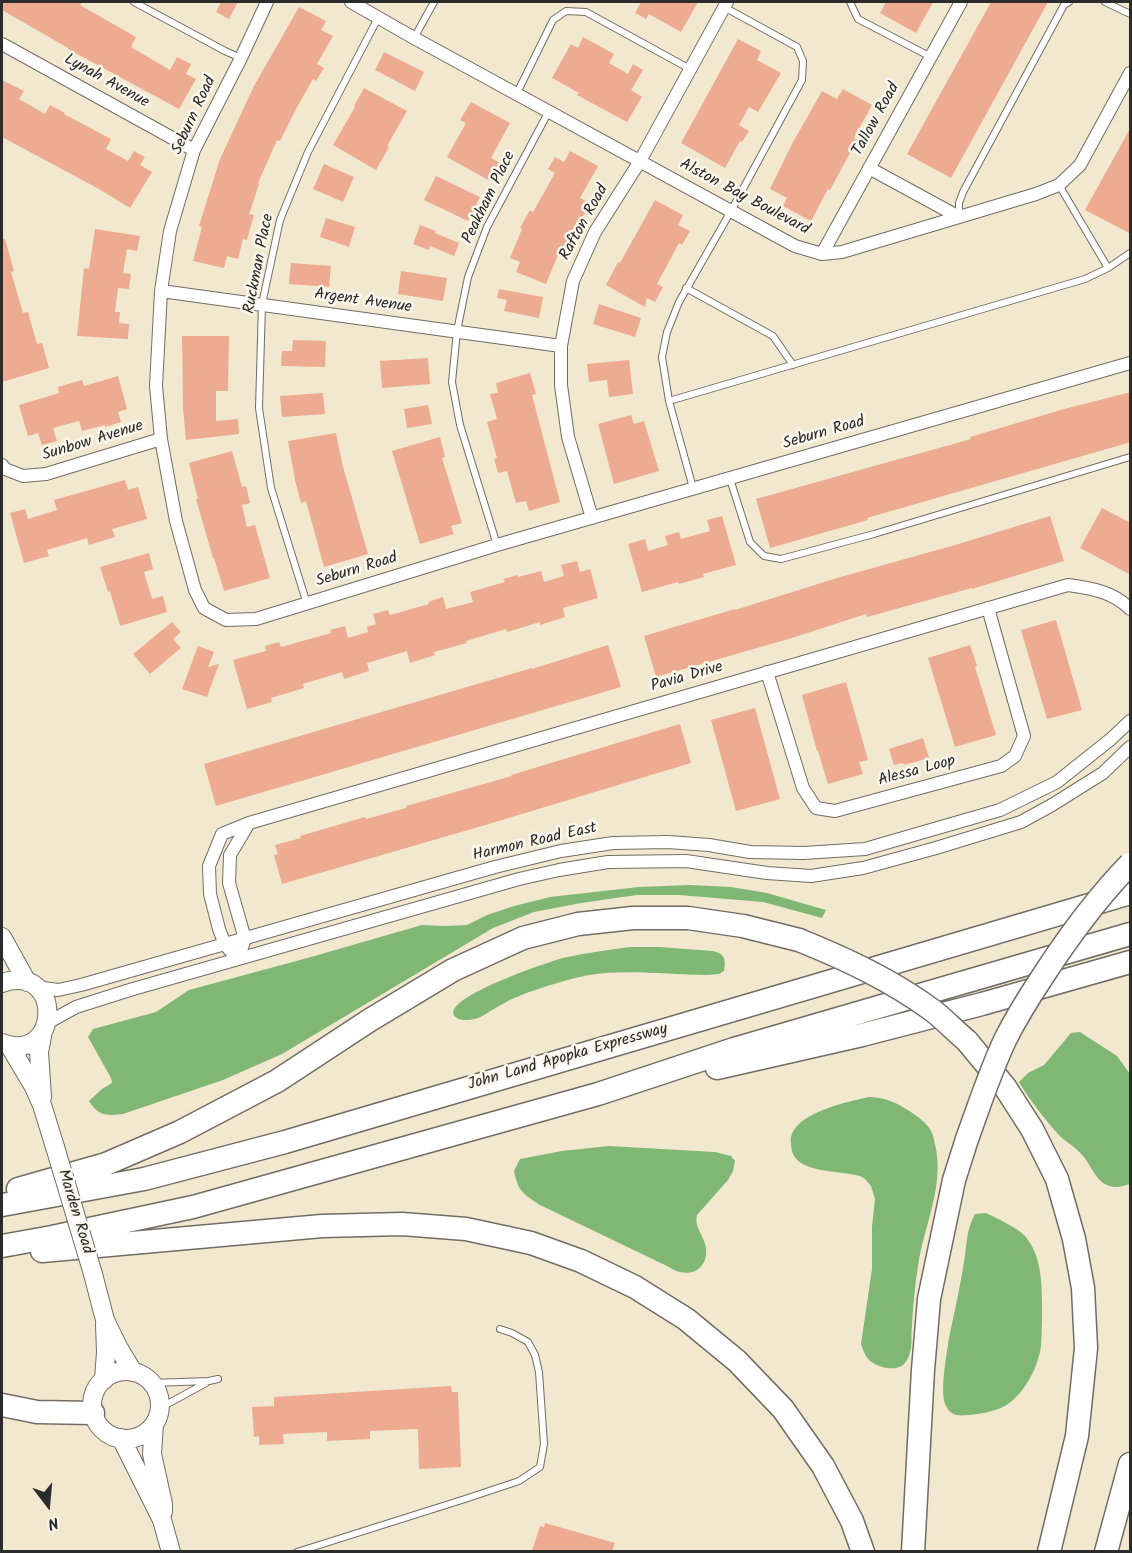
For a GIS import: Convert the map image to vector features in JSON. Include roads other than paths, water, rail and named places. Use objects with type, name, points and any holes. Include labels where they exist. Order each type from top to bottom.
[{"type":"highway","points":[[913,1551],[929,1299],[954,1180],[967,1139],[987,1082],[1005,1040],[1024,1005],[1062,946],[1108,887],[1131,864]]},
{"type":"highway","name":"John Land Apopka Expressway","points":[[2,1205],[144,1179],[285,1142],[1131,893]]},
{"type":"highway","points":[[2,1192],[28,1187],[106,1164],[180,1132],[277,1081],[453,970],[523,938],[578,924],[633,918],[688,918],[743,926],[800,940],[886,980],[933,1011],[967,1041],[1005,1088],[1032,1129],[1057,1179],[1074,1239],[1083,1288],[1086,1348],[1077,1436],[1049,1551]]},
{"type":"highway","points":[[2,1245],[52,1237],[193,1207],[598,1094],[734,1048],[1131,934]]},
{"type":"highway","points":[[598,1094],[873,1032],[1131,962]]},
{"type":"highway","points":[[2,1254],[322,1226],[402,1224],[466,1229],[541,1247],[581,1261],[635,1287],[686,1319],[737,1361],[783,1409],[823,1466],[852,1521],[863,1551]]},
{"type":"highway","points":[[2,1406],[37,1412],[93,1413]]},
{"type":"highway","points":[[1106,1551],[1131,1464]]},
{"type":"street","name":"Seburn Road","points":[[267,2],[194,150],[170,231],[161,291],[156,386],[161,439],[176,522],[195,590],[204,608],[226,620],[256,619],[497,545],[1131,363]]},
{"type":"street","name":"Alston Bay Boulevard","points":[[351,2],[795,246],[822,254],[842,252],[1036,194],[1059,185],[1080,165],[1131,74]]},
{"type":"street","name":"Tallow Road","points":[[822,254],[962,2]]},
{"type":"street","name":"Rafton Road","points":[[592,518],[568,437],[561,386],[561,346],[573,281],[595,232],[640,161],[726,4]]},
{"type":"street","name":"Lynah Avenue","points":[[2,44],[194,150]]},
{"type":"street","points":[[869,168],[959,217]]},
{"type":"street","name":"Argent Avenue","points":[[161,291],[561,346]]},
{"type":"street","name":"Sunbow Avenue","points":[[2,465],[5,469],[23,476],[46,474],[161,439]]},
{"type":"street","name":"Pavia Drive","points":[[238,959],[225,945],[219,929],[210,894],[209,866],[222,834],[249,823],[1068,585],[1095,588],[1124,602],[1131,609]]},
{"type":"street","name":"Alessa Loop","points":[[767,672],[803,788],[816,808],[836,811],[1000,766],[1015,756],[1024,736],[988,608]]},
{"type":"street","name":"Harmon Road East","points":[[32,985],[58,990],[81,985],[495,867],[561,851],[613,843],[668,842],[709,845],[750,852],[804,853],[865,849],[1000,810],[1057,782],[1131,721]]},
{"type":"street","name":"Harmon Road East","points":[[45,1027],[76,1007],[519,879],[559,870],[608,862],[686,861],[767,873],[811,876],[863,868],[1021,822],[1052,806],[1103,773],[1131,747]]},
{"type":"street","points":[[238,959],[245,939],[229,883],[230,855],[249,823]]},
{"type":"street","points":[[2,937],[18,967],[32,985]]},
{"type":"street","points":[[2,983],[18,980],[32,985]]},
{"type":"street","name":"Marden Road","points":[[32,985],[43,994],[49,1013],[39,1052],[42,1105]]},
{"type":"street","points":[[5,1044],[18,1046],[28,1043],[36,1039],[45,1027]]},
{"type":"street","name":"Marden Road","points":[[5,1044],[34,1087],[42,1105],[105,1320],[133,1372]]},
{"type":"street","name":"Marden Road","points":[[104,1380],[105,1320]]},
{"type":"street","points":[[157,1416],[146,1432],[136,1437],[115,1437],[105,1432],[97,1424],[92,1404],[94,1395],[104,1380],[112,1374],[123,1371],[144,1376],[158,1392],[157,1416],[152,1454],[163,1504],[162,1520]]},
{"type":"street","points":[[121,1438],[162,1520],[171,1551]]},
{"type":"lane","points":[[134,2],[241,58]]},
{"type":"lane","points":[[414,38],[434,2]]},
{"type":"lane","points":[[850,2],[858,19],[931,57]]},
{"type":"lane","points":[[959,217],[959,203],[963,192],[1064,5],[1069,2]]},
{"type":"lane","points":[[1105,2],[1131,14]]},
{"type":"lane","points":[[693,488],[669,401],[662,357],[667,332],[686,288],[802,80],[803,61],[797,47],[726,4]]},
{"type":"lane","points":[[517,93],[553,20],[566,11],[586,12],[690,69]]},
{"type":"lane","name":"Ruckman Place","points":[[307,604],[272,488],[259,408],[262,304],[280,220],[308,152],[378,17]]},
{"type":"lane","name":"Peakham Place","points":[[497,545],[460,425],[452,382],[457,331],[468,277],[487,227],[549,111]]},
{"type":"lane","points":[[1059,185],[1108,268]]},
{"type":"lane","points":[[669,401],[1085,279],[1131,253]]},
{"type":"lane","points":[[686,288],[773,336],[793,365]]},
{"type":"lane","points":[[729,478],[750,542],[764,556],[781,559],[874,534],[1131,457]]},
{"type":"lane","points":[[297,1551],[519,1481],[540,1467],[544,1444],[539,1372],[535,1355],[528,1342],[500,1329]]},
{"type":"lane","points":[[152,1383],[218,1379]]},
{"type":"lane","points":[[157,1416],[209,1381]]}]
